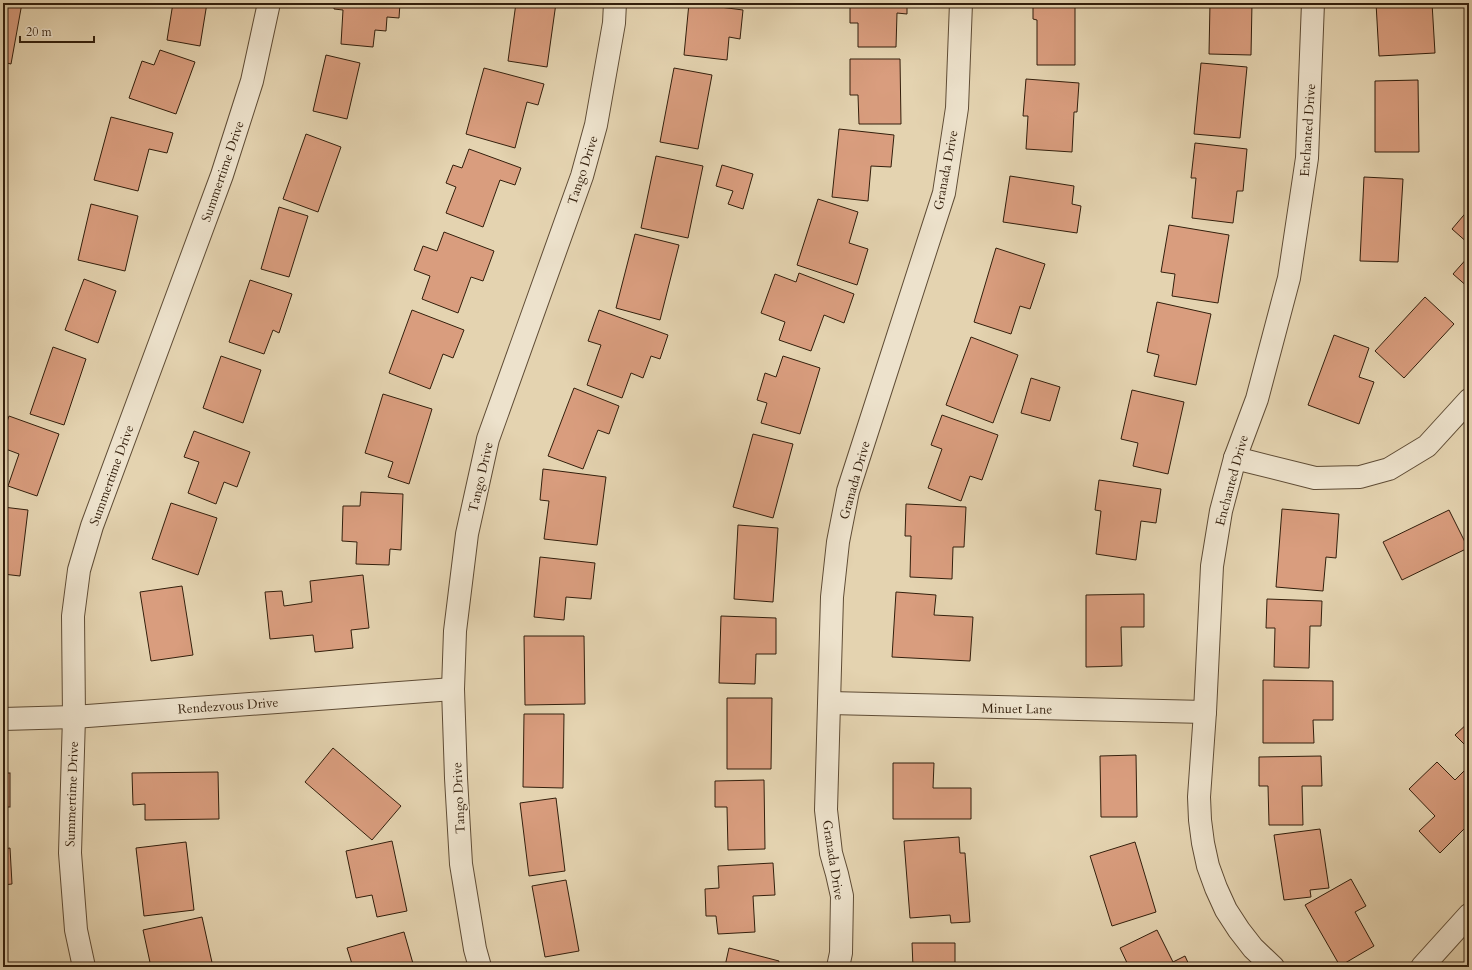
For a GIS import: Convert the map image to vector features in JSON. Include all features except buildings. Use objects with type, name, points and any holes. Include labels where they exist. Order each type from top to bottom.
[{"type":"street","name":"Summertime Drive","points":[[84,967],[76,930],[70,853],[74,717],[73,616],[80,570],[94,518],[222,175],[252,81],[269,3]]},
{"type":"street","name":"Tango Drive","points":[[480,967],[475,949],[461,864],[453,689],[455,631],[467,534],[488,439],[584,168],[596,125],[614,23],[615,3]]},
{"type":"street","name":"Granada Drive","points":[[838,967],[841,953],[842,896],[831,853],[826,810],[832,597],[838,542],[848,491],[944,193],[956,108],[961,3]]},
{"type":"street","name":"Enchanted Drive","points":[[1273,967],[1253,948],[1239,930],[1226,910],[1216,888],[1208,866],[1200,820],[1199,796],[1205,712],[1212,566],[1220,511],[1235,458],[1257,399],[1289,278],[1307,158],[1313,3]]},
{"type":"street","points":[[1235,458],[1315,478],[1360,477],[1389,469],[1427,446],[1469,400]]},
{"type":"street","name":"Rendezvous Drive","points":[[3,719],[74,717],[453,689]]},
{"type":"street","name":"Minuet Lane","points":[[830,703],[1205,712]]},
{"type":"street","points":[[1422,967],[1469,915]]}]
